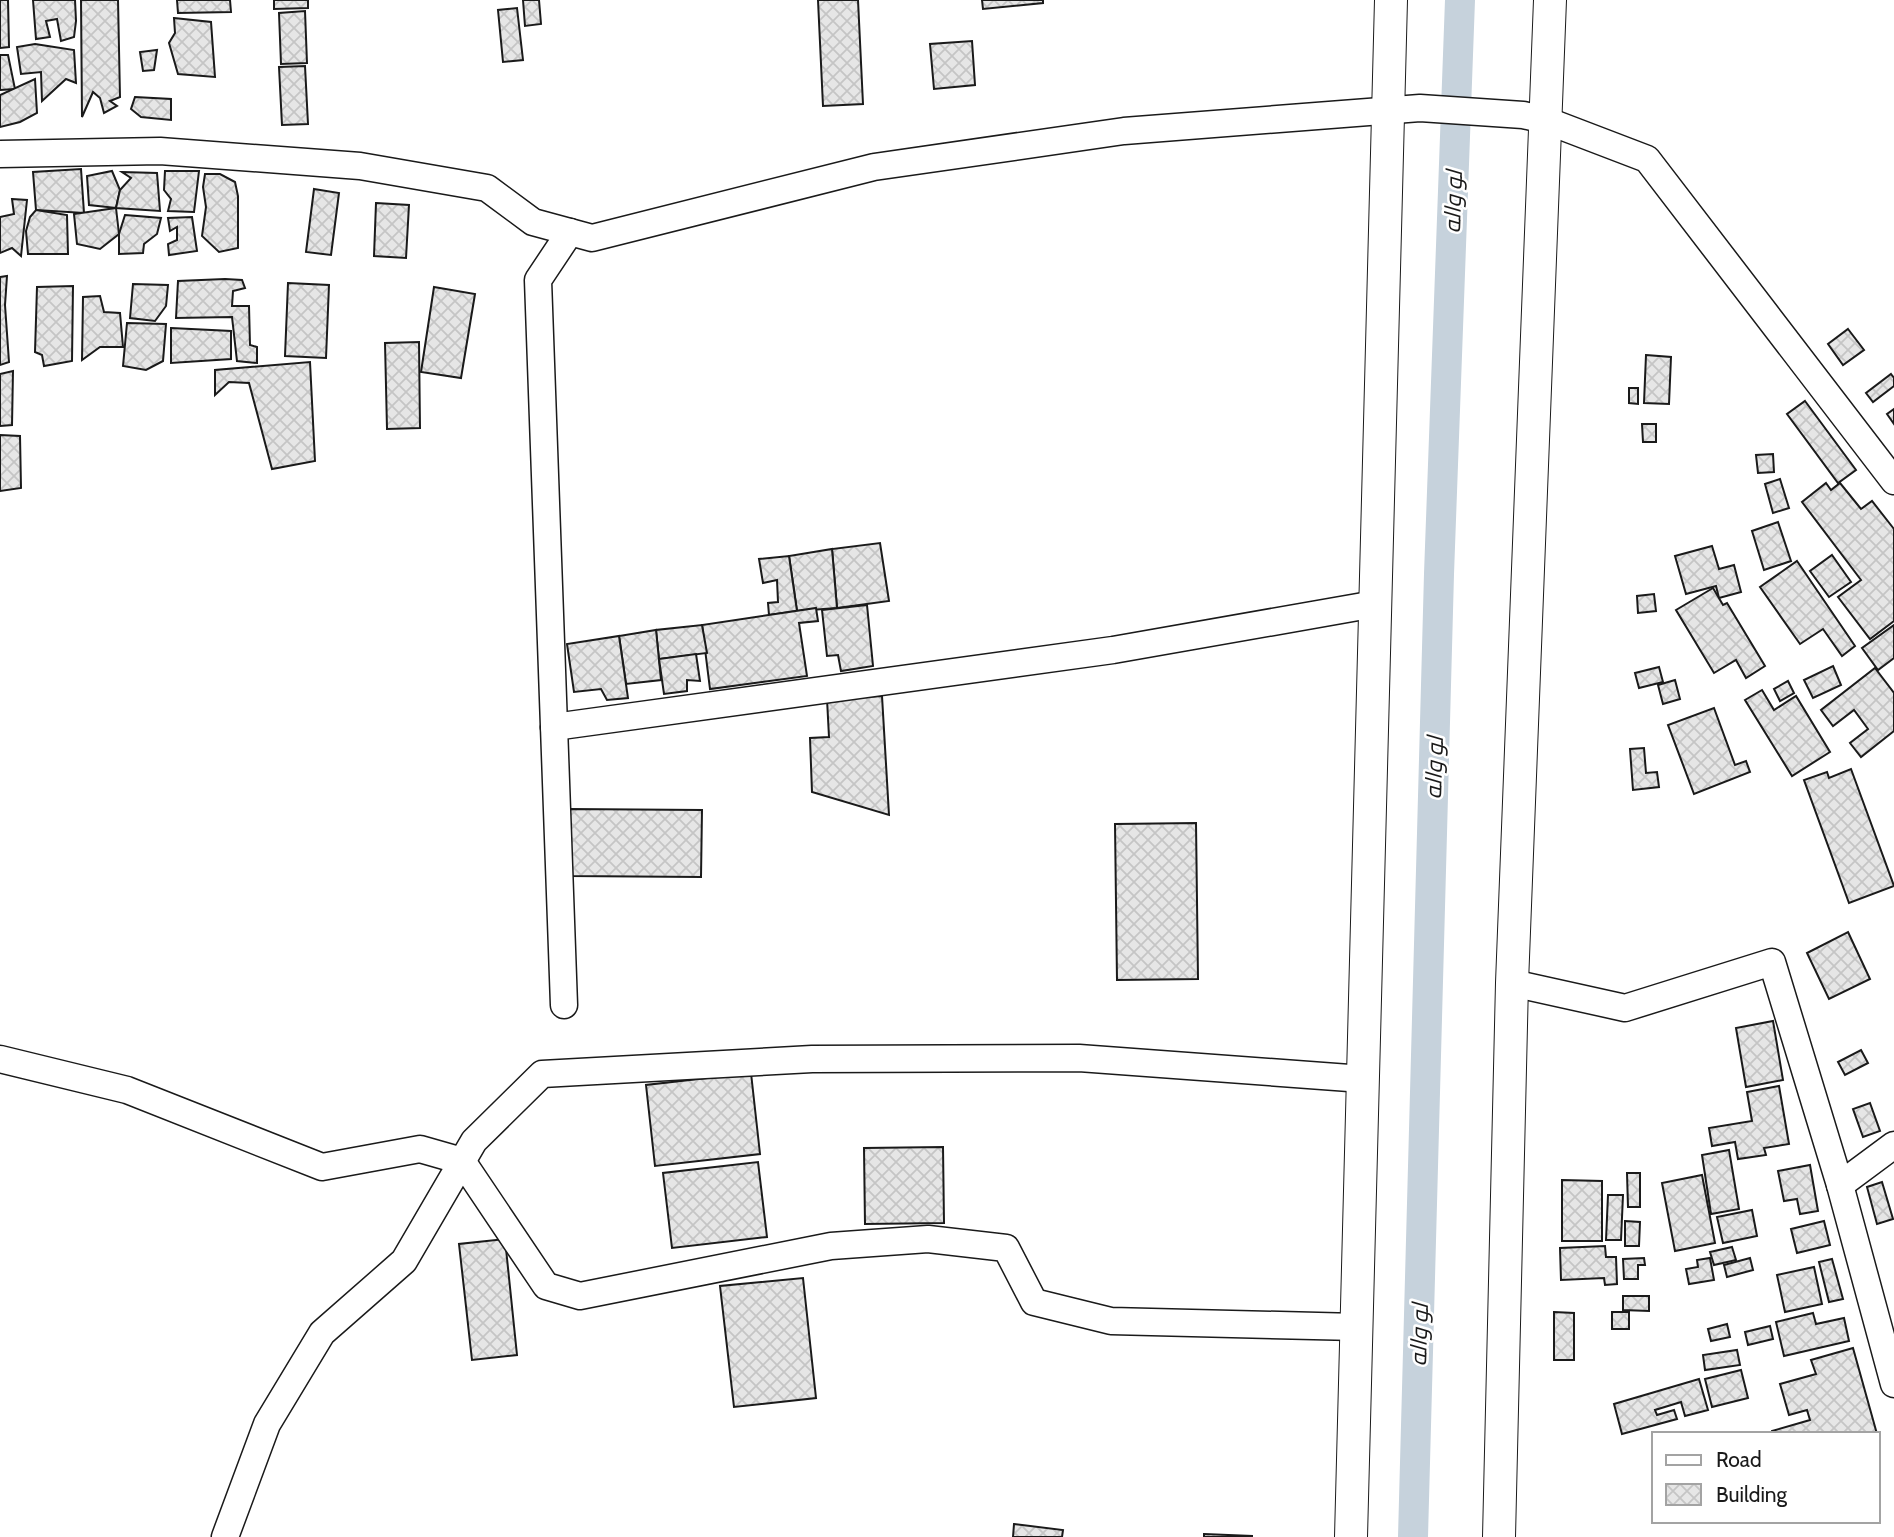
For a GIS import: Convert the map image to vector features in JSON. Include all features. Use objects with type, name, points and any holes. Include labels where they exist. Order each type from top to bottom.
[{"type":"street","points":[[1351,1537],[1391,0]]},
{"type":"street","points":[[1499,1537],[1534,118],[1550,0]]},
{"type":"street","points":[[0,154],[160,150],[360,166],[487,188],[533,222],[592,238],[874,167],[1124,131],[1420,108],[1534,118],[1647,159],[1894,481]]},
{"type":"street","points":[[564,1005],[538,280],[570,232]]},
{"type":"street","points":[[554,727],[1113,650],[1375,604]]},
{"type":"street","points":[[1512,983],[1625,1007],[1772,962],[1840,1185],[1894,1384]]},
{"type":"street","points":[[225,1537],[267,1424],[323,1332],[404,1261],[474,1141],[542,1074],[812,1059],[1079,1058],[1363,1079]]},
{"type":"street","points":[[0,1059],[127,1090],[322,1167],[420,1149],[462,1161],[546,1286],[580,1296],[831,1246],[928,1239],[1006,1248],[1034,1302],[1111,1321],[1357,1327]]},
{"type":"street","points":[[1840,1185],[1894,1145]]},
{"type":"building","points":[[0,0],[8,0],[9,47],[0,48]]},
{"type":"building","points":[[33,0],[75,0],[74,37],[61,41],[57,19],[46,21],[50,37],[36,39]]},
{"type":"building","points":[[81,0],[118,0],[120,97],[110,101],[117,106],[104,113],[100,98],[93,92],[82,117]]},
{"type":"building","points":[[177,0],[230,0],[231,12],[178,13]]},
{"type":"building","points":[[274,0],[308,0],[308,8],[274,9]]},
{"type":"building","points":[[523,0],[539,0],[541,24],[525,26]]},
{"type":"building","points":[[818,0],[858,0],[863,104],[823,106]]},
{"type":"building","points":[[982,0],[1043,0],[1043,3],[983,9]]},
{"type":"building","points":[[517,8],[523,60],[503,62],[498,10]]},
{"type":"building","points":[[305,11],[307,63],[281,64],[279,13]]},
{"type":"building","points":[[174,18],[211,22],[215,77],[178,74],[169,43],[175,33]]},
{"type":"building","points":[[972,41],[975,85],[934,89],[930,44]]},
{"type":"building","points":[[35,44],[74,50],[76,83],[66,79],[42,101],[41,72],[21,74],[17,47]]},
{"type":"building","points":[[157,50],[154,70],[143,71],[140,52]]},
{"type":"building","points":[[0,55],[8,55],[15,89],[0,90]]},
{"type":"building","points":[[305,66],[308,124],[282,125],[279,67]]},
{"type":"building","points":[[35,79],[37,113],[20,122],[0,127],[0,95]]},
{"type":"building","points":[[135,97],[171,99],[171,120],[141,117],[131,109]]},
{"type":"building","points":[[81,169],[84,213],[36,210],[33,172]]},
{"type":"building","points":[[112,171],[120,190],[116,208],[89,205],[87,176]]},
{"type":"building","points":[[165,171],[199,171],[194,212],[168,211],[171,199],[164,190]]},
{"type":"building","points":[[122,172],[157,173],[160,211],[116,208],[120,190],[131,178]]},
{"type":"building","points":[[205,174],[220,174],[235,182],[238,196],[238,248],[219,252],[202,236],[206,207],[203,187]]},
{"type":"building","points":[[314,189],[339,193],[331,255],[306,252]]},
{"type":"building","points":[[12,199],[27,200],[21,256],[12,248],[0,253],[0,217],[14,214]]},
{"type":"building","points":[[376,203],[409,205],[406,258],[374,256]]},
{"type":"building","points":[[116,208],[119,234],[100,249],[77,244],[74,214]]},
{"type":"building","points":[[36,210],[67,215],[68,254],[28,254],[26,231],[30,217]]},
{"type":"building","points":[[125,215],[161,218],[157,234],[144,244],[143,253],[119,254],[119,234]]},
{"type":"building","points":[[192,217],[197,251],[169,255],[168,244],[177,240],[177,227],[170,231],[168,218]]},
{"type":"building","points":[[7,276],[5,305],[9,362],[0,365],[0,277]]},
{"type":"building","points":[[242,280],[245,288],[233,291],[232,306],[249,306],[250,345],[257,347],[257,363],[237,361],[232,317],[176,318],[178,281]]},
{"type":"building","points":[[288,283],[329,285],[326,358],[285,356]]},
{"type":"building","points":[[133,284],[168,285],[166,306],[155,321],[130,318]]},
{"type":"building","points":[[73,286],[72,361],[44,366],[42,355],[35,352],[37,287]]},
{"type":"building","points":[[434,287],[475,294],[461,378],[421,372]]},
{"type":"building","points":[[100,296],[104,312],[120,313],[123,347],[100,347],[82,360],[83,297]]},
{"type":"building","points":[[127,323],[166,324],[163,361],[146,370],[123,366]]},
{"type":"building","points":[[171,328],[231,331],[231,359],[171,363]]},
{"type":"building","points":[[1848,329],[1864,350],[1843,365],[1828,344]]},
{"type":"building","points":[[419,342],[420,428],[387,429],[385,343]]},
{"type":"building","points":[[1646,355],[1671,357],[1669,404],[1644,403]]},
{"type":"building","points":[[310,362],[315,461],[272,469],[249,383],[229,382],[215,395],[215,370]]},
{"type":"building","points":[[13,371],[12,425],[0,426],[0,374]]},
{"type":"building","points":[[1891,374],[1894,386],[1873,402],[1866,393]]},
{"type":"building","points":[[1629,388],[1638,388],[1638,404],[1629,403]]},
{"type":"building","points":[[1805,401],[1856,470],[1838,483],[1787,414]]},
{"type":"building","points":[[1894,409],[1894,424],[1887,414]]},
{"type":"building","points":[[1642,424],[1656,424],[1656,442],[1643,442]]},
{"type":"building","points":[[0,435],[20,436],[21,488],[0,491]]},
{"type":"building","points":[[1773,454],[1774,472],[1758,473],[1756,455]]},
{"type":"building","points":[[1780,479],[1789,508],[1773,513],[1765,484]]},
{"type":"building","points":[[1826,483],[1831,490],[1840,483],[1861,509],[1872,501],[1894,529],[1894,621],[1870,639],[1838,597],[1861,580],[1802,502]]},
{"type":"building","points":[[1778,522],[1791,561],[1764,570],[1752,531]]},
{"type":"building","points":[[880,543],[889,601],[837,608],[832,549]]},
{"type":"building","points":[[1712,546],[1719,569],[1734,565],[1741,592],[1719,598],[1716,586],[1686,594],[1675,556]]},
{"type":"building","points":[[832,549],[837,608],[797,611],[789,556]]},
{"type":"building","points":[[1832,555],[1851,582],[1829,597],[1810,571]]},
{"type":"building","points":[[789,556],[797,611],[769,615],[768,603],[778,602],[777,580],[763,583],[759,559]]},
{"type":"building","points":[[1797,561],[1855,646],[1842,656],[1823,629],[1800,644],[1760,587]]},
{"type":"building","points":[[1713,588],[1723,605],[1727,603],[1765,666],[1746,678],[1736,660],[1714,673],[1676,610]]},
{"type":"building","points":[[1654,594],[1656,611],[1638,613],[1637,596]]},
{"type":"building","points":[[867,605],[873,666],[841,671],[838,655],[827,656],[822,610]]},
{"type":"building","points":[[816,608],[818,621],[799,623],[807,676],[710,689],[702,625]]},
{"type":"building","points":[[702,625],[707,653],[659,659],[656,630]]},
{"type":"building","points":[[1894,625],[1894,658],[1878,670],[1862,648]]},
{"type":"building","points":[[656,630],[661,680],[626,684],[619,636]]},
{"type":"building","points":[[619,636],[628,698],[607,700],[601,689],[574,692],[567,644]]},
{"type":"building","points":[[696,654],[700,681],[687,680],[687,691],[664,694],[659,659]]},
{"type":"building","points":[[1833,666],[1841,685],[1813,698],[1804,680]]},
{"type":"building","points":[[1659,667],[1663,682],[1639,688],[1635,673]]},
{"type":"building","points":[[1875,668],[1894,693],[1894,731],[1861,757],[1850,743],[1868,729],[1854,710],[1833,726],[1821,710]]},
{"type":"building","points":[[1675,680],[1680,699],[1663,704],[1658,685]]},
{"type":"building","points":[[1788,681],[1794,693],[1780,701],[1774,689]]},
{"type":"building","points":[[1762,690],[1774,710],[1796,696],[1830,752],[1792,776],[1745,700]]},
{"type":"building","points":[[882,696],[889,815],[812,792],[810,738],[829,737],[827,699]]},
{"type":"building","points":[[1714,708],[1735,765],[1746,761],[1750,772],[1694,794],[1668,725]]},
{"type":"building","points":[[1644,748],[1646,773],[1657,772],[1659,787],[1633,790],[1630,749]]},
{"type":"building","points":[[1851,769],[1894,886],[1849,903],[1804,780],[1827,772],[1829,778]]},
{"type":"building","points":[[569,809],[702,810],[701,877],[569,876]]},
{"type":"building","points":[[1196,823],[1198,979],[1117,980],[1115,824]]},
{"type":"building","points":[[1848,932],[1870,979],[1829,999],[1807,953]]},
{"type":"building","points":[[1773,1021],[1783,1080],[1746,1087],[1736,1028]]},
{"type":"building","points":[[1861,1050],[1868,1063],[1845,1075],[1838,1062]]},
{"type":"building","points":[[751,1073],[760,1154],[655,1166],[646,1085]]},
{"type":"building","points":[[1779,1086],[1789,1144],[1764,1148],[1766,1155],[1738,1159],[1735,1142],[1712,1146],[1709,1128],[1752,1121],[1747,1092]]},
{"type":"building","points":[[1870,1103],[1880,1131],[1863,1137],[1853,1109]]},
{"type":"building","points":[[943,1147],[944,1223],[865,1224],[864,1148]]},
{"type":"building","points":[[1729,1150],[1739,1209],[1711,1214],[1702,1155]]},
{"type":"building","points":[[758,1162],[767,1237],[672,1248],[663,1173]]},
{"type":"building","points":[[1810,1165],[1818,1211],[1800,1214],[1797,1199],[1784,1201],[1778,1171]]},
{"type":"building","points":[[1627,1173],[1640,1173],[1640,1207],[1628,1207]]},
{"type":"building","points":[[1702,1175],[1715,1243],[1675,1251],[1662,1183]]},
{"type":"building","points":[[1562,1180],[1602,1181],[1602,1241],[1562,1241]]},
{"type":"building","points":[[1882,1182],[1893,1219],[1877,1224],[1867,1187]]},
{"type":"building","points":[[1608,1195],[1623,1195],[1621,1240],[1606,1240]]},
{"type":"building","points":[[1752,1210],[1757,1236],[1723,1243],[1717,1217]]},
{"type":"building","points":[[1625,1221],[1640,1222],[1639,1246],[1625,1246]]},
{"type":"building","points":[[1824,1221],[1830,1245],[1797,1253],[1791,1229]]},
{"type":"building","points":[[505,1239],[517,1355],[472,1360],[459,1244]]},
{"type":"building","points":[[1605,1246],[1606,1257],[1616,1257],[1617,1284],[1605,1285],[1604,1278],[1561,1280],[1560,1248]]},
{"type":"building","points":[[1732,1247],[1736,1260],[1714,1265],[1710,1252]]},
{"type":"building","points":[[1644,1258],[1645,1265],[1638,1265],[1638,1279],[1624,1279],[1623,1259]]},
{"type":"building","points":[[1710,1258],[1714,1280],[1689,1284],[1686,1269],[1698,1267],[1697,1260]]},
{"type":"building","points":[[1750,1258],[1753,1270],[1727,1277],[1724,1265]]},
{"type":"building","points":[[1832,1259],[1843,1299],[1829,1302],[1819,1262]]},
{"type":"building","points":[[1814,1267],[1822,1304],[1785,1312],[1777,1275]]},
{"type":"building","points":[[803,1278],[816,1398],[734,1407],[720,1286]]},
{"type":"building","points":[[1623,1296],[1649,1296],[1649,1311],[1623,1310]]},
{"type":"building","points":[[1554,1312],[1574,1313],[1574,1360],[1554,1360]]},
{"type":"building","points":[[1612,1312],[1629,1312],[1629,1329],[1612,1329]]},
{"type":"building","points":[[1813,1313],[1816,1324],[1844,1318],[1849,1341],[1784,1356],[1776,1322]]},
{"type":"building","points":[[1727,1324],[1730,1337],[1711,1341],[1708,1329]]},
{"type":"building","points":[[1770,1326],[1773,1339],[1748,1345],[1745,1332]]},
{"type":"building","points":[[1853,1348],[1876,1432],[1772,1432],[1810,1420],[1807,1410],[1789,1415],[1780,1384],[1816,1374],[1811,1360]]},
{"type":"building","points":[[1737,1350],[1740,1365],[1705,1370],[1703,1355]]},
{"type":"building","points":[[1741,1370],[1748,1398],[1712,1407],[1705,1379]]},
{"type":"building","points":[[1699,1379],[1708,1410],[1685,1416],[1681,1402],[1655,1410],[1657,1415],[1674,1410],[1677,1419],[1622,1434],[1614,1404]]},
{"type":"building","points":[[1014,1524],[1063,1530],[1062,1537],[1013,1537]]},
{"type":"building","points":[[1204,1534],[1252,1536],[1252,1537],[1204,1537]]},
{"type":"waterway","name":"لو واله","points":[[1413,1537],[1439,574],[1460,0]]}]
